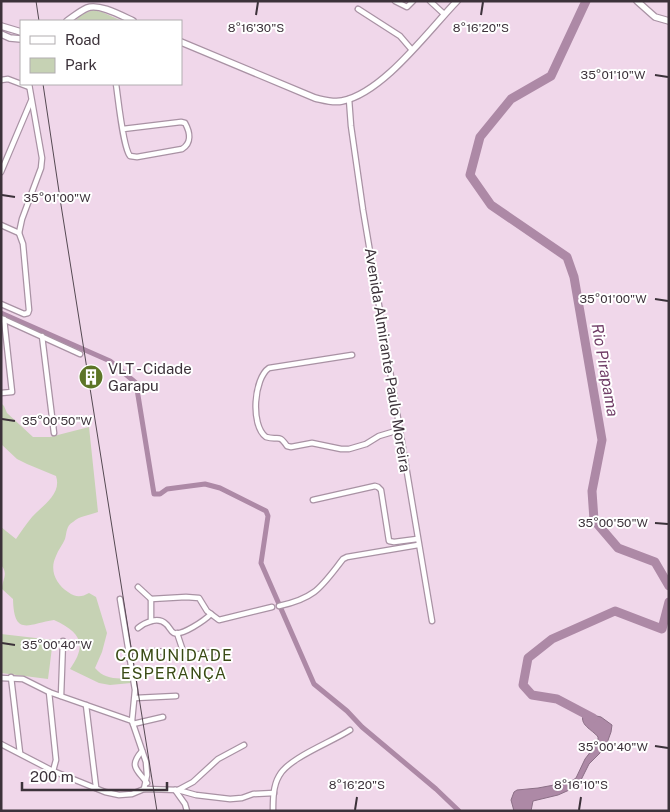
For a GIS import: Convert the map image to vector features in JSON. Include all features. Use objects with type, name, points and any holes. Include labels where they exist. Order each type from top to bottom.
[{"type":"main road","points":[[182,42],[315,98],[333,102],[349,99],[374,86],[412,50],[457,1]]},
{"type":"main road","points":[[637,1],[655,17],[669,21]]},
{"type":"main road","points":[[71,20],[92,6],[131,20]]},
{"type":"main road","points":[[1,26],[20,32]]},
{"type":"main road","points":[[1,34],[10,38],[20,39]]},
{"type":"street","points":[[395,1],[407,7],[413,1]]},
{"type":"street","points":[[430,1],[444,14]]},
{"type":"street","points":[[358,9],[400,36],[412,50]]},
{"type":"street","points":[[1,80],[8,79],[20,83]]},
{"type":"street","points":[[116,85],[123,129],[127,153],[133,157],[182,149],[188,145],[189,141],[187,126],[181,122],[123,129]]},
{"type":"street","points":[[1,304],[21,313],[28,313],[29,304],[23,244],[19,232],[22,218],[42,163],[29,86]]},
{"type":"street","name":"Avenida Almirante Paulo Moreira","points":[[349,99],[363,210],[432,621]]},
{"type":"street","points":[[1,172],[31,100]]},
{"type":"street","points":[[1,225],[19,232]]},
{"type":"street","points":[[3,319],[80,354]]},
{"type":"street","points":[[1,393],[12,392],[3,319]]},
{"type":"street","points":[[42,336],[54,433]]},
{"type":"street","points":[[352,355],[269,368],[264,372],[259,386],[255,413],[259,429],[266,437],[284,440],[287,446],[291,447],[312,443],[341,449],[358,447],[379,436],[399,430]]},
{"type":"street","points":[[313,500],[375,486],[378,487],[381,490],[389,541],[417,539]]},
{"type":"street","points":[[279,606],[291,604],[312,594],[343,559],[347,557],[418,545]]},
{"type":"street","points":[[138,587],[150,598],[199,598],[204,608],[217,619],[222,620],[272,607]]},
{"type":"street","points":[[120,598],[135,698],[132,723],[146,762],[144,789]]},
{"type":"street","points":[[150,598],[151,621]]},
{"type":"street","points":[[138,628],[151,621],[162,621],[166,623],[171,631],[176,633],[189,630],[204,621],[211,614]]},
{"type":"street","points":[[176,633],[184,654]]},
{"type":"street","points":[[61,696],[63,641]]},
{"type":"street","points":[[128,658],[156,651],[188,656],[213,652]]},
{"type":"street","points":[[11,677],[20,753]]},
{"type":"street","points":[[1,678],[23,679],[49,692],[132,723],[163,717]]},
{"type":"street","points":[[49,692],[56,760],[53,770]]},
{"type":"street","points":[[135,698],[176,696]]},
{"type":"street","points":[[86,705],[96,787]]},
{"type":"street","points":[[273,811],[274,793],[279,776],[284,768],[350,730]]},
{"type":"street","points":[[1,744],[53,770],[119,795],[132,794],[144,789],[177,790],[196,795],[230,799],[242,798],[253,794],[274,793]]},
{"type":"street","points":[[177,790],[193,782],[218,759],[244,745]]},
{"type":"street","points":[[142,752],[137,757],[136,771],[146,781],[151,790]]},
{"type":"street","points":[[177,790],[187,811]]},
{"type":"green space","points":[[93,10],[120,20],[76,20],[81,15]]},
{"type":"green space","points":[[1,403],[7,413],[33,437],[50,437],[89,427],[98,512],[78,518],[69,525],[53,566],[57,581],[64,589],[74,595],[79,596],[89,593],[96,597],[107,633],[95,668],[106,676],[129,678],[131,683],[110,685],[99,683],[70,669],[76,660],[80,646],[75,634],[54,620],[30,625],[20,623],[16,619],[13,599],[2,589],[5,571],[1,565],[1,527],[16,539],[32,517],[54,494],[57,482],[56,476],[17,459],[1,444]]},
{"type":"green space","points":[[1,634],[53,640],[48,679],[1,673]]},
{"type":"shaded area","points":[[584,713],[601,717],[612,725],[607,743],[589,764],[579,784],[558,795],[533,801],[531,811],[514,811],[511,800],[514,792],[517,790],[570,782],[576,778],[585,759],[598,742],[598,737],[584,724]]},
{"type":"waterway","name":"Rio Pirapama","points":[[586,1],[551,76],[511,99],[480,137],[470,175],[491,205],[567,257],[574,277],[602,440],[592,491],[594,520],[618,548],[655,562],[669,586]]},
{"type":"waterway","points":[[1,313],[110,361],[136,383],[154,494],[160,494],[167,489],[205,484],[220,488],[266,511],[268,516],[261,563],[314,684],[459,811]]},
{"type":"waterway","name":"Rio Pirapama","points":[[593,718],[557,699],[532,695],[523,685],[528,658],[552,639],[615,611],[662,629],[669,602]]},
{"type":"tram line","points":[[36,1],[39,20]]},
{"type":"tram line","points":[[43,85],[157,811]]},
{"type":"place","name":"VLT - Cidade Garapu","points":[[91,377]]},
{"type":"district","name":"COMUNIDADE ESPERANÇA","points":[[174,664]]}]
